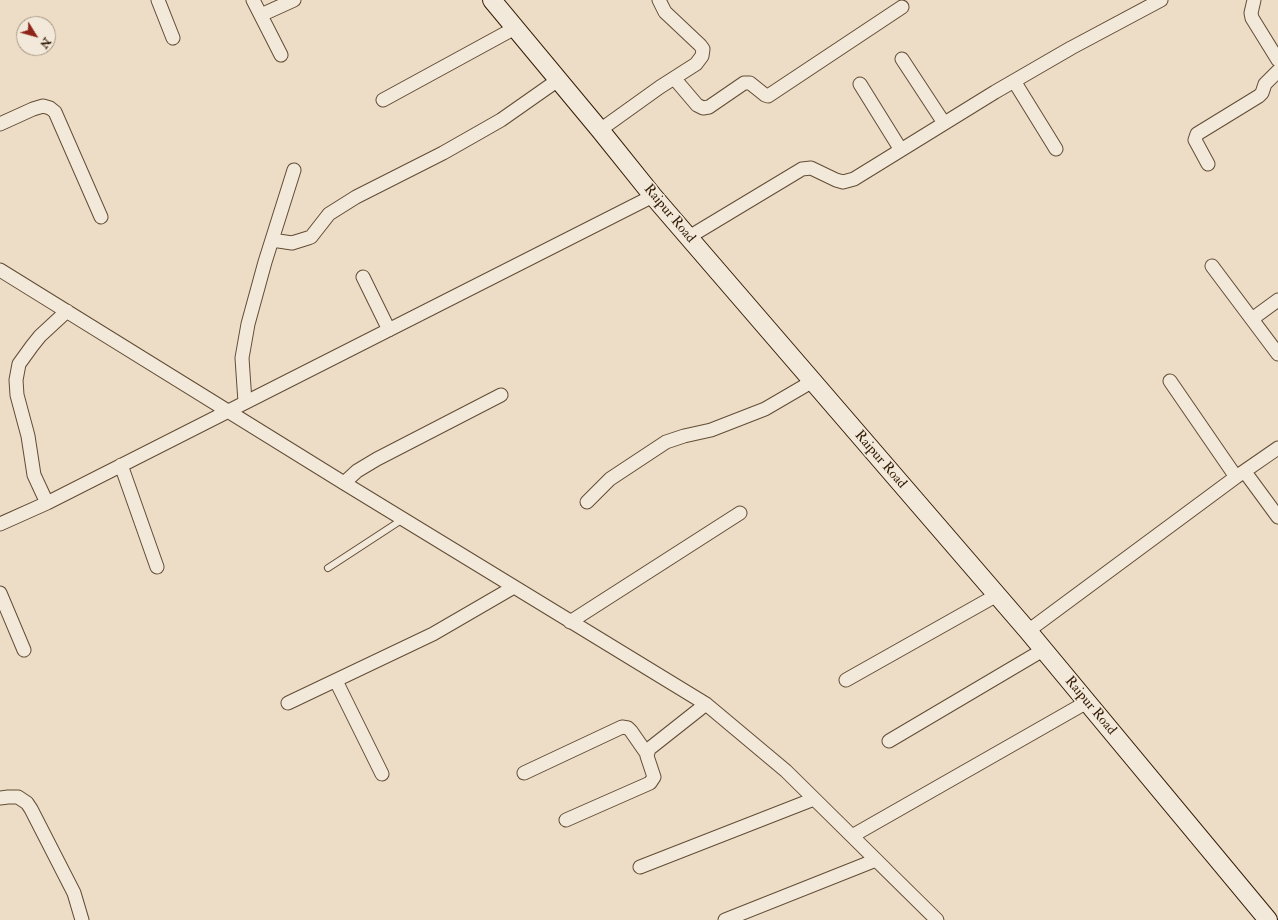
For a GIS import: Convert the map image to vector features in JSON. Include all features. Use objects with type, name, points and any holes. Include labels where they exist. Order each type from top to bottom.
[{"type":"main road","name":"Raipur Road","points":[[492,0],[653,196],[1028,631],[1268,920]]},
{"type":"street","points":[[158,0],[174,38]]},
{"type":"street","points":[[253,0],[281,55]]},
{"type":"street","points":[[261,15],[294,0]]},
{"type":"street","points":[[600,130],[700,60],[702,56],[703,49],[665,12],[659,0]]},
{"type":"street","points":[[1254,0],[1250,13],[1278,60]]},
{"type":"street","points":[[689,237],[802,169],[812,168],[843,182],[854,179],[1014,81],[1152,2]]},
{"type":"street","points":[[674,78],[697,105],[706,109],[744,83],[750,83],[765,95],[770,95],[902,7]]},
{"type":"street","points":[[383,100],[515,28]]},
{"type":"street","points":[[902,59],[944,123]]},
{"type":"street","points":[[1208,164],[1196,140],[1197,134],[1260,96],[1265,84],[1278,71]]},
{"type":"street","points":[[272,240],[292,244],[311,237],[329,214],[356,197],[443,153],[501,120],[558,80]]},
{"type":"street","points":[[1014,81],[1056,149]]},
{"type":"street","points":[[860,84],[901,150]]},
{"type":"street","points":[[0,124],[43,106],[50,108],[55,112],[102,217]]},
{"type":"street","points":[[245,402],[242,366],[248,324],[294,170]]},
{"type":"street","points":[[0,524],[122,465],[653,196]]},
{"type":"street","points":[[1212,266],[1278,354]]},
{"type":"street","points":[[0,270],[570,622],[706,704],[786,771],[937,920]]},
{"type":"street","points":[[363,277],[389,330]]},
{"type":"street","points":[[1252,319],[1278,300]]},
{"type":"street","points":[[46,502],[34,475],[29,442],[17,395],[16,380],[19,364],[32,346],[40,336],[66,311]]},
{"type":"street","points":[[587,502],[610,479],[666,442],[679,437],[711,430],[765,409],[813,381]]},
{"type":"street","points":[[1170,381],[1241,474],[1278,518]]},
{"type":"street","points":[[344,483],[357,471],[377,459],[501,395]]},
{"type":"street","points":[[1028,631],[1278,448]]},
{"type":"street","points":[[122,465],[157,566]]},
{"type":"street","points":[[570,622],[740,513]]},
{"type":"street","points":[[288,703],[433,634],[514,587]]},
{"type":"street","points":[[0,593],[24,650]]},
{"type":"street","points":[[846,680],[997,595]]},
{"type":"street","points":[[889,741],[1043,650]]},
{"type":"street","points":[[336,680],[382,774]]},
{"type":"street","points":[[852,836],[1087,702]]},
{"type":"street","points":[[647,754],[653,745],[706,704]]},
{"type":"street","points":[[524,773],[622,727],[628,728],[631,731],[647,754],[654,777],[650,783],[566,820]]},
{"type":"street","points":[[0,798],[18,796],[28,803],[74,893],[82,920]]},
{"type":"street","points":[[640,867],[814,799]]},
{"type":"street","points":[[725,920],[876,860]]},
{"type":"lane","points":[[328,568],[403,519]]}]
